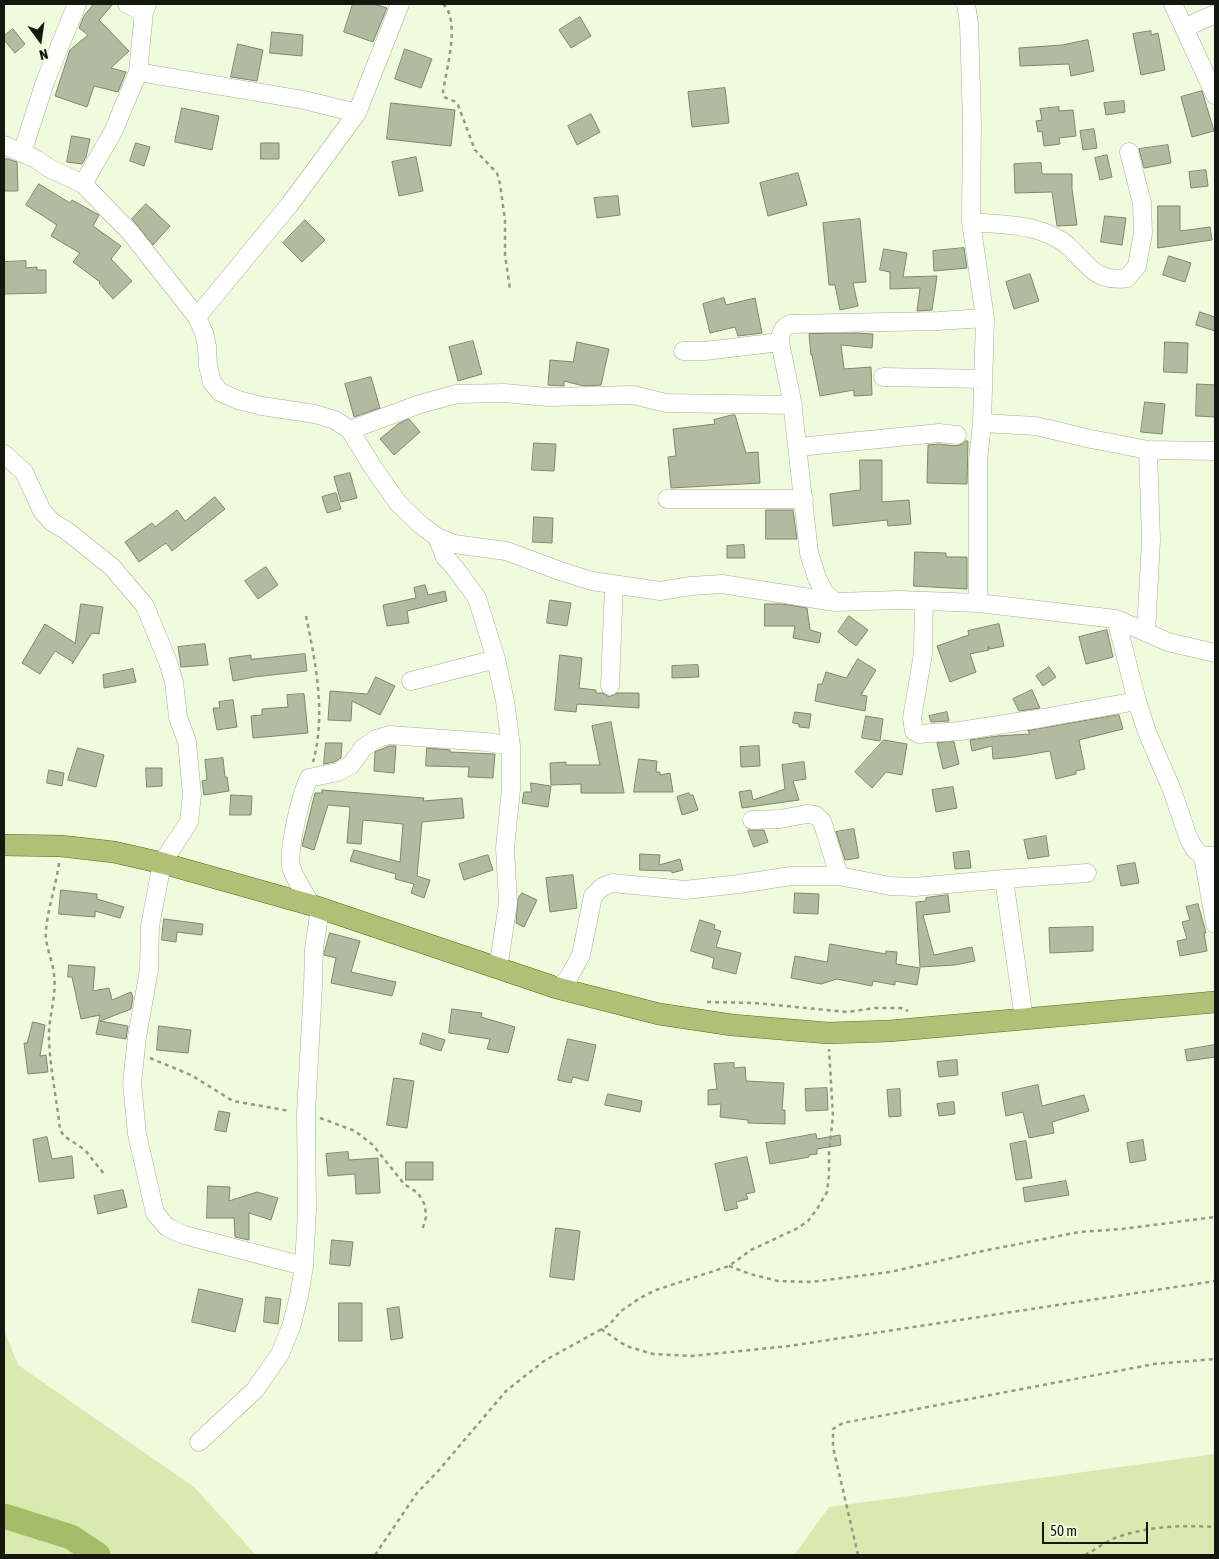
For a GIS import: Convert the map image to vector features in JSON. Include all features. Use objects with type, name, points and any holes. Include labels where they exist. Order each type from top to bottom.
[{"type":"main road","points":[[4,845],[61,846],[114,852],[162,863],[316,907],[557,988],[659,1014],[732,1025],[828,1033],[889,1031],[1215,1002]]},
{"type":"street","points":[[22,153],[45,82],[77,4]]},
{"type":"street","points":[[84,184],[114,132],[138,72],[146,8],[127,4]]},
{"type":"street","points":[[197,317],[290,204],[357,114],[400,4]]},
{"type":"street","points":[[966,4],[969,24],[972,122],[971,222],[985,318],[982,422],[978,461],[978,603]]},
{"type":"street","points":[[1173,4],[1215,95]]},
{"type":"street","points":[[1184,28],[1215,14]]},
{"type":"street","points":[[138,72],[304,100],[357,114]]},
{"type":"street","points":[[4,145],[84,184],[130,232],[197,317],[204,332],[212,382],[220,392],[238,400],[262,406],[315,414],[335,420],[350,430],[398,503],[422,526],[437,537],[454,544],[506,550],[563,572],[614,585],[660,591],[722,584],[835,602],[924,601],[978,603],[1116,619],[1168,642],[1215,653]]},
{"type":"street","points":[[971,222],[1012,226],[1041,232],[1057,238],[1096,274],[1114,280],[1127,278],[1137,266],[1143,233],[1142,203],[1129,152]]},
{"type":"street","points":[[835,602],[824,592],[817,578],[810,553],[793,406],[780,342],[781,330],[784,326],[790,324],[938,321],[985,318]]},
{"type":"street","points":[[684,351],[705,351],[780,342]]},
{"type":"street","points":[[883,377],[983,378]]},
{"type":"street","points":[[350,430],[420,404],[457,394],[504,393],[548,397],[633,395],[666,404],[793,406]]},
{"type":"street","points":[[982,422],[1036,426],[1148,450],[1215,451]]},
{"type":"street","points":[[798,447],[939,433],[957,434]]},
{"type":"street","points":[[1146,632],[1150,540],[1148,450]]},
{"type":"street","points":[[4,454],[24,472],[42,511],[52,522],[67,531],[112,567],[145,606],[168,662],[174,682],[178,717],[187,742],[192,795],[188,822],[162,863],[150,926],[149,970],[132,1083],[137,1134],[155,1214],[167,1227],[184,1235],[304,1266]]},
{"type":"street","points":[[667,499],[804,499]]},
{"type":"street","points":[[437,537],[445,557],[477,598],[496,659],[505,701],[511,746],[511,789],[505,848],[508,903],[498,969]]},
{"type":"street","points":[[610,686],[614,585]]},
{"type":"street","points":[[924,601],[923,654],[912,718],[914,731],[919,734],[1043,718],[1137,701]]},
{"type":"street","points":[[1116,619],[1146,732],[1172,790],[1188,837],[1195,850],[1209,856],[1210,902],[1215,924]]},
{"type":"street","points":[[411,681],[496,659]]},
{"type":"street","points":[[199,1442],[254,1390],[280,1354],[291,1327],[304,1266],[307,1194],[306,1113],[314,986],[316,907],[292,871],[290,863],[291,847],[304,788],[309,778],[338,772],[350,765],[363,748],[376,739],[389,735],[487,742],[511,746]]},
{"type":"street","points":[[752,820],[807,814],[816,815],[822,820],[839,876]]},
{"type":"street","points":[[557,988],[568,979],[581,955],[593,896],[602,887],[612,883],[685,890],[791,876],[839,876],[890,886],[915,887],[1087,873]]},
{"type":"street","points":[[1004,879],[1024,1020]]},
{"type":"path","points":[[443,4],[447,7],[451,19],[452,44],[443,92],[444,97],[456,102],[475,150],[497,173],[505,220],[505,255],[510,289]]},
{"type":"path","points":[[306,616],[319,698],[320,724],[318,743],[309,778]]},
{"type":"path","points":[[61,846],[57,878],[49,905],[45,933],[54,975],[53,1003],[48,1037],[60,1130],[64,1136],[85,1150],[104,1174]]},
{"type":"path","points":[[706,1002],[755,1003],[847,1012],[875,1008],[901,1008],[914,1014]]},
{"type":"path","points":[[375,1555],[417,1493],[506,1391],[544,1361],[609,1325],[621,1311],[656,1290],[729,1266],[751,1250],[798,1228],[808,1220],[827,1192],[829,1175],[832,1116],[828,1033]]},
{"type":"path","points":[[135,1053],[191,1075],[233,1102],[306,1113],[356,1131],[373,1145],[404,1184],[418,1193],[422,1199],[425,1205],[426,1217],[422,1231]]},
{"type":"path","points":[[729,1266],[750,1274],[778,1280],[811,1282],[890,1272],[1079,1232],[1122,1229],[1215,1217]]},
{"type":"path","points":[[602,1329],[626,1346],[654,1354],[692,1356],[789,1346],[1215,1281]]},
{"type":"path","points":[[858,1555],[833,1447],[833,1429],[843,1422],[1154,1364],[1215,1359]]},
{"type":"path","points":[[1085,1555],[1115,1538],[1154,1528],[1215,1527]]},
{"type":"green space","points":[[4,1330],[18,1365],[194,1487],[256,1555],[4,1555]]},
{"type":"green space","points":[[1215,1454],[1215,1555],[794,1555],[829,1507]]},
{"type":"building","points":[[94,4],[113,4],[99,20],[129,51],[111,68],[126,72],[118,92],[94,86],[87,107],[55,96],[70,50],[88,35],[79,28],[84,16]]},
{"type":"building","points":[[353,4],[373,4],[387,8],[373,42],[344,32]]},
{"type":"building","points":[[580,17],[591,36],[571,48],[559,30]]},
{"type":"building","points":[[13,29],[25,44],[15,53],[4,40],[4,36]]},
{"type":"building","points":[[1151,31],[1151,35],[1158,33],[1165,70],[1141,75],[1133,34]]},
{"type":"building","points":[[272,32],[303,35],[302,56],[270,53]]},
{"type":"building","points":[[1088,40],[1094,71],[1071,76],[1069,64],[1020,66],[1019,48],[1062,45]]},
{"type":"building","points":[[238,44],[263,50],[257,81],[231,77]]},
{"type":"building","points":[[405,49],[432,59],[421,88],[395,79]]},
{"type":"building","points":[[725,88],[729,123],[692,127],[688,92]]},
{"type":"building","points":[[1202,91],[1214,131],[1192,137],[1181,97]]},
{"type":"building","points":[[1124,101],[1125,112],[1106,115],[1104,103]]},
{"type":"building","points":[[391,103],[455,110],[451,146],[387,139]]},
{"type":"building","points":[[1059,107],[1059,111],[1073,110],[1076,136],[1059,138],[1060,144],[1044,146],[1042,131],[1038,132],[1036,121],[1042,120],[1040,109]]},
{"type":"building","points":[[182,108],[219,116],[212,150],[175,142]]},
{"type":"building","points":[[591,114],[600,132],[577,145],[568,126]]},
{"type":"building","points":[[1094,129],[1097,148],[1083,150],[1080,131]]},
{"type":"building","points":[[72,136],[90,139],[86,157],[82,164],[67,162]]},
{"type":"building","points":[[136,143],[150,147],[144,166],[130,161]]},
{"type":"building","points":[[261,143],[279,143],[279,159],[261,159]]},
{"type":"building","points":[[1168,145],[1171,163],[1144,168],[1139,149]]},
{"type":"building","points":[[1107,155],[1112,177],[1100,180],[1095,158]]},
{"type":"building","points":[[416,157],[423,191],[399,196],[392,162]]},
{"type":"building","points":[[4,159],[17,162],[18,191],[4,191]]},
{"type":"building","points":[[1041,163],[1042,174],[1072,174],[1077,225],[1057,226],[1052,192],[1015,193],[1014,164]]},
{"type":"building","points":[[1206,170],[1208,186],[1191,188],[1189,172]]},
{"type":"building","points":[[798,173],[807,205],[768,216],[760,183]]},
{"type":"building","points":[[39,184],[70,203],[72,200],[99,215],[93,226],[121,246],[111,259],[132,281],[113,299],[100,282],[73,262],[80,253],[51,236],[57,225],[26,205]]},
{"type":"building","points":[[618,196],[620,215],[597,218],[594,198]]},
{"type":"building","points":[[146,204],[170,226],[153,245],[132,219]]},
{"type":"building","points":[[1158,206],[1180,206],[1180,231],[1210,227],[1212,240],[1158,248]]},
{"type":"building","points":[[1105,216],[1126,218],[1122,245],[1101,242]]},
{"type":"building","points":[[860,219],[866,282],[853,283],[858,306],[840,310],[835,285],[829,285],[823,223]]},
{"type":"building","points":[[305,220],[325,240],[302,262],[283,243]]},
{"type":"building","points":[[964,248],[967,268],[934,271],[933,251]]},
{"type":"building","points":[[884,249],[907,253],[903,277],[937,276],[932,310],[917,311],[920,288],[890,289],[890,272],[880,270]]},
{"type":"building","points":[[1169,256],[1191,263],[1185,282],[1163,275]]},
{"type":"building","points":[[26,261],[26,268],[37,267],[37,270],[46,270],[46,293],[4,294],[4,262]]},
{"type":"building","points":[[1030,274],[1039,301],[1014,309],[1006,282]]},
{"type":"building","points":[[724,298],[726,305],[755,298],[762,333],[738,336],[735,327],[710,333],[703,304]]},
{"type":"building","points":[[1200,312],[1215,317],[1215,331],[1196,325]]},
{"type":"building","points":[[809,334],[873,334],[872,348],[841,345],[844,369],[871,367],[872,395],[854,396],[854,390],[820,396],[811,355]]},
{"type":"building","points":[[473,341],[482,374],[458,381],[449,347]]},
{"type":"building","points":[[577,342],[609,349],[601,385],[584,386],[564,381],[564,386],[548,385],[550,360],[573,362]]},
{"type":"building","points":[[1165,342],[1188,343],[1187,373],[1164,372]]},
{"type":"building","points":[[371,377],[380,408],[354,417],[345,384]]},
{"type":"building","points":[[1197,384],[1215,385],[1215,417],[1196,416]]},
{"type":"building","points":[[1145,402],[1165,404],[1162,434],[1141,432]]},
{"type":"building","points":[[735,415],[746,453],[758,452],[760,483],[671,488],[668,457],[676,456],[673,429],[715,424],[714,420]]},
{"type":"building","points":[[409,419],[420,432],[394,455],[380,439],[398,424]]},
{"type":"building","points":[[968,441],[967,484],[927,483],[928,445],[956,446]]},
{"type":"building","points":[[534,443],[556,444],[554,471],[532,470]]},
{"type":"building","points":[[860,460],[882,460],[882,502],[909,500],[911,524],[888,526],[887,520],[833,526],[830,494],[860,490]]},
{"type":"building","points":[[350,473],[357,498],[341,502],[334,477]]},
{"type":"building","points":[[336,493],[341,509],[327,513],[322,497]]},
{"type":"building","points":[[215,497],[225,509],[172,551],[166,543],[139,562],[125,542],[152,523],[155,527],[177,510],[185,521]]},
{"type":"building","points":[[766,510],[793,510],[797,539],[766,539]]},
{"type":"building","points":[[534,517],[553,518],[552,543],[533,542]]},
{"type":"building","points":[[744,545],[745,558],[727,558],[727,546]]},
{"type":"building","points":[[915,552],[946,553],[946,557],[967,557],[967,589],[914,586]]},
{"type":"building","points":[[266,567],[278,585],[258,599],[245,581]]},
{"type":"building","points":[[425,585],[428,595],[445,591],[447,601],[407,611],[409,623],[387,626],[383,605],[416,598],[414,588]]},
{"type":"building","points":[[550,600],[571,603],[567,626],[547,623]]},
{"type":"building","points":[[81,604],[103,607],[99,634],[92,633],[72,664],[73,662],[55,651],[40,674],[22,663],[45,624],[75,643]]},
{"type":"building","points":[[765,604],[782,604],[807,608],[810,630],[821,633],[819,643],[793,638],[795,626],[765,626]]},
{"type":"building","points":[[849,616],[868,630],[856,646],[838,632]]},
{"type":"building","points":[[999,624],[1004,646],[990,649],[988,646],[989,650],[970,654],[976,672],[950,682],[937,646],[969,635],[968,631]]},
{"type":"building","points":[[1107,630],[1113,657],[1086,664],[1079,637]]},
{"type":"building","points":[[205,644],[208,665],[181,667],[178,647]]},
{"type":"building","points":[[305,654],[307,671],[233,681],[229,658],[251,655],[251,659]]},
{"type":"building","points":[[560,655],[582,658],[579,688],[596,690],[596,693],[603,693],[609,697],[617,693],[639,693],[639,708],[577,704],[576,712],[555,710]]},
{"type":"building","points":[[858,659],[876,670],[861,695],[867,696],[865,711],[815,701],[818,684],[822,684],[826,672],[846,678]]},
{"type":"building","points":[[698,665],[699,677],[672,678],[672,666]]},
{"type":"building","points":[[1049,667],[1056,677],[1043,686],[1036,676]]},
{"type":"building","points":[[133,669],[136,682],[104,688],[103,675]]},
{"type":"building","points":[[376,677],[395,686],[380,715],[352,701],[351,721],[328,720],[330,691],[367,694]]},
{"type":"building","points":[[1032,690],[1040,708],[1019,711],[1013,699]]},
{"type":"building","points":[[304,694],[308,733],[253,738],[251,716],[262,715],[262,709],[288,707],[287,695]]},
{"type":"building","points":[[233,700],[237,727],[217,730],[213,708],[220,708],[219,702]]},
{"type":"building","points":[[795,712],[811,714],[809,728],[799,727],[799,724],[793,723]]},
{"type":"building","points":[[947,712],[949,721],[931,722],[929,716]]},
{"type":"building","points":[[1119,715],[1123,729],[1079,740],[1085,769],[1076,771],[1076,774],[1056,779],[1050,751],[993,759],[992,746],[972,751],[970,740],[1030,734],[1028,731]]},
{"type":"building","points":[[866,716],[883,719],[880,741],[862,738]]},
{"type":"building","points":[[611,722],[624,793],[581,793],[581,784],[551,785],[550,763],[566,762],[566,765],[600,765],[592,726]]},
{"type":"building","points":[[884,740],[907,744],[902,775],[886,772],[872,788],[855,772]]},
{"type":"building","points":[[954,742],[959,764],[943,769],[937,743]]},
{"type":"building","points":[[326,743],[342,743],[341,758],[324,764]]},
{"type":"building","points":[[390,746],[396,746],[394,773],[374,771],[375,752]]},
{"type":"building","points":[[759,746],[760,766],[741,767],[740,747]]},
{"type":"building","points":[[78,748],[104,755],[96,787],[68,780]]},
{"type":"building","points":[[427,748],[450,750],[450,752],[495,754],[493,778],[468,777],[469,767],[426,766]]},
{"type":"building","points":[[223,758],[229,791],[204,795],[202,781],[207,780],[205,760]]},
{"type":"building","points":[[639,759],[657,761],[656,772],[660,772],[660,775],[670,773],[673,792],[634,792]]},
{"type":"building","points":[[804,762],[806,779],[793,781],[799,800],[742,808],[739,792],[751,790],[753,800],[785,789],[782,765]]},
{"type":"building","points":[[146,768],[162,768],[162,786],[147,787]]},
{"type":"building","points":[[49,770],[64,773],[62,786],[47,783]]},
{"type":"building","points":[[531,783],[551,786],[548,807],[522,803],[524,792],[531,792]]},
{"type":"building","points":[[953,787],[957,808],[936,812],[932,790]]},
{"type":"building","points":[[322,790],[424,798],[423,801],[462,798],[464,818],[422,822],[417,876],[430,880],[424,898],[411,893],[414,884],[395,879],[396,874],[350,861],[354,850],[400,862],[403,824],[363,820],[361,844],[347,843],[350,807],[328,805],[314,850],[302,846],[315,793],[322,793]]},
{"type":"building","points":[[689,793],[693,795],[698,810],[682,815],[677,797]]},
{"type":"building","points":[[231,795],[252,796],[251,815],[230,815]]},
{"type":"building","points":[[854,829],[859,858],[845,860],[836,832]]},
{"type":"building","points":[[748,830],[764,830],[768,842],[754,847]]},
{"type":"building","points":[[1046,836],[1049,856],[1028,859],[1024,840]]},
{"type":"building","points":[[969,851],[971,868],[955,869],[953,853]]},
{"type":"building","points":[[640,854],[660,855],[659,865],[680,859],[683,870],[672,873],[672,871],[640,870]]},
{"type":"building","points":[[488,855],[493,870],[464,880],[459,864]]},
{"type":"building","points":[[1135,863],[1139,883],[1121,886],[1117,866]]},
{"type":"building","points":[[573,875],[577,908],[550,912],[546,878]]},
{"type":"building","points":[[61,890],[97,894],[97,899],[124,907],[120,918],[95,911],[95,917],[59,914]]},
{"type":"building","points":[[522,893],[537,900],[524,927],[516,923],[518,899]]},
{"type":"building","points":[[795,893],[819,894],[818,914],[794,913]]},
{"type":"building","points":[[948,895],[950,912],[923,915],[934,955],[972,947],[975,961],[955,965],[920,967],[916,902],[926,901],[926,898]]},
{"type":"building","points":[[1198,904],[1206,933],[1204,933],[1207,951],[1180,956],[1177,941],[1187,939],[1182,922],[1190,920],[1186,907]]},
{"type":"building","points":[[164,919],[203,924],[202,935],[177,932],[176,942],[162,940]]},
{"type":"building","points":[[700,920],[715,925],[714,929],[721,931],[716,947],[741,953],[736,974],[712,968],[714,958],[691,951]]},
{"type":"building","points":[[1093,927],[1093,951],[1050,953],[1049,928]]},
{"type":"building","points":[[330,933],[360,941],[351,972],[396,982],[392,996],[331,983],[336,958],[324,955]]},
{"type":"building","points":[[830,944],[886,954],[886,951],[897,952],[896,964],[920,968],[917,985],[895,981],[895,985],[873,981],[872,986],[837,979],[821,984],[791,978],[795,956],[827,962]]},
{"type":"building","points":[[69,965],[95,967],[93,991],[109,988],[112,1000],[131,992],[133,998],[131,1009],[100,1021],[128,1026],[126,1039],[96,1034],[100,1015],[81,1019],[72,977],[68,977]]},
{"type":"building","points":[[452,1009],[482,1013],[481,1017],[515,1027],[508,1053],[487,1049],[490,1039],[449,1033]]},
{"type":"building","points":[[33,1022],[45,1025],[40,1056],[46,1055],[48,1072],[28,1074],[24,1043],[27,1043]]},
{"type":"building","points":[[159,1026],[191,1030],[188,1053],[157,1050]]},
{"type":"building","points":[[423,1033],[445,1040],[441,1051],[420,1044]]},
{"type":"building","points":[[568,1039],[596,1045],[588,1081],[573,1077],[571,1083],[558,1080]]},
{"type":"building","points":[[1215,1045],[1215,1057],[1187,1061],[1185,1050]]},
{"type":"building","points":[[957,1060],[958,1075],[939,1077],[937,1062]]},
{"type":"building","points":[[734,1063],[734,1068],[745,1067],[746,1081],[784,1083],[782,1110],[785,1110],[785,1124],[748,1123],[748,1120],[720,1117],[721,1104],[708,1105],[708,1090],[717,1089],[714,1064]]},
{"type":"building","points":[[394,1078],[414,1081],[407,1128],[387,1125]]},
{"type":"building","points":[[1038,1085],[1042,1106],[1084,1095],[1089,1111],[1052,1122],[1054,1133],[1029,1138],[1023,1112],[1006,1116],[1002,1093]]},
{"type":"building","points":[[827,1088],[828,1110],[806,1111],[805,1089]]},
{"type":"building","points":[[900,1089],[901,1116],[889,1117],[887,1090]]},
{"type":"building","points":[[608,1094],[642,1101],[640,1112],[605,1105]]},
{"type":"building","points":[[954,1102],[955,1114],[939,1116],[937,1104]]},
{"type":"building","points":[[219,1111],[230,1113],[226,1132],[215,1130]]},
{"type":"building","points":[[816,1134],[817,1139],[840,1135],[841,1145],[817,1149],[817,1154],[809,1155],[809,1157],[770,1164],[766,1143]]},
{"type":"building","points":[[47,1137],[52,1159],[72,1156],[74,1178],[39,1182],[33,1140]]},
{"type":"building","points":[[1143,1140],[1146,1160],[1130,1163],[1127,1143]]},
{"type":"building","points":[[1026,1141],[1032,1178],[1016,1180],[1010,1144]]},
{"type":"building","points":[[348,1152],[349,1160],[378,1158],[380,1193],[356,1194],[355,1174],[328,1176],[326,1154]]},
{"type":"building","points":[[747,1157],[755,1192],[746,1194],[748,1199],[736,1202],[738,1208],[725,1211],[715,1164]]},
{"type":"building","points":[[406,1162],[433,1162],[433,1180],[406,1180]]},
{"type":"building","points":[[1066,1181],[1069,1195],[1025,1202],[1023,1188]]},
{"type":"building","points":[[208,1186],[230,1187],[229,1201],[257,1192],[278,1198],[271,1220],[249,1213],[249,1240],[235,1237],[234,1218],[207,1218]]},
{"type":"building","points":[[123,1190],[127,1207],[98,1214],[94,1196]]},
{"type":"building","points":[[556,1228],[580,1231],[574,1280],[550,1277]]},
{"type":"building","points":[[332,1240],[353,1242],[350,1266],[330,1264]]},
{"type":"building","points":[[199,1289],[243,1299],[235,1332],[192,1322]]},
{"type":"building","points":[[266,1297],[281,1299],[278,1324],[264,1322]]},
{"type":"building","points":[[339,1303],[362,1303],[362,1341],[339,1341]]},
{"type":"building","points":[[399,1307],[403,1338],[391,1340],[387,1309]]},
{"type":"waterway","points":[[4,1516],[71,1537],[98,1555]]}]
